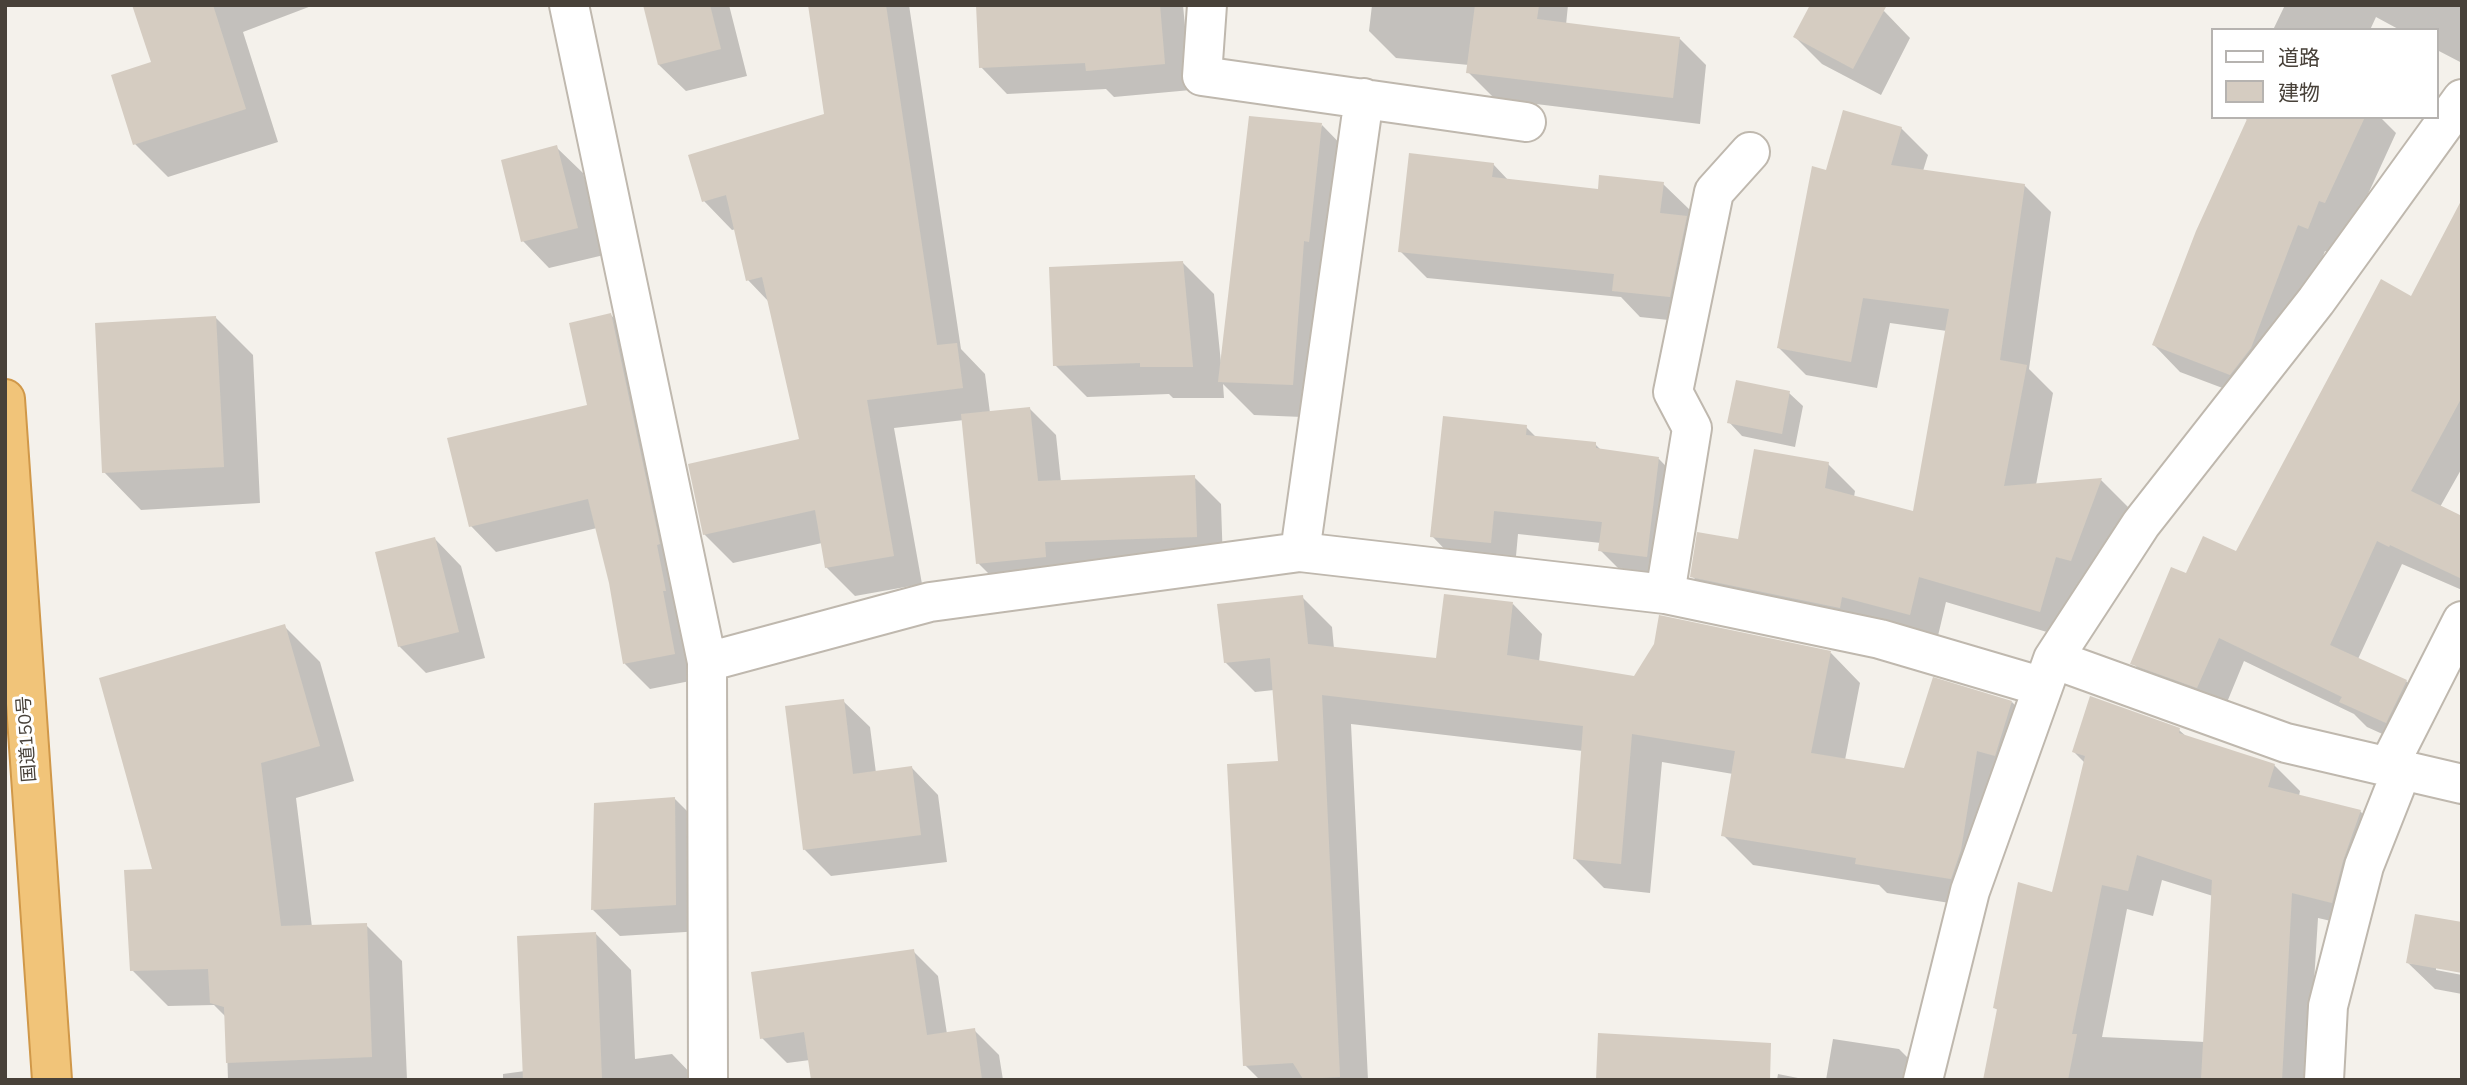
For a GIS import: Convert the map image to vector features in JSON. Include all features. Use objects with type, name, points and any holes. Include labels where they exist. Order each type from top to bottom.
[{"type":"highway","name":"国道150号","points":[[5,399],[51,1080]]},
{"type":"street","points":[[569,5],[707,662],[708,1080]]},
{"type":"street","points":[[1208,5],[1202,76],[1527,121]]},
{"type":"street","points":[[1300,552],[1364,98]]},
{"type":"street","points":[[1923,1080],[1970,891],[2048,673],[2141,524],[2316,301],[2462,99]]},
{"type":"street","points":[[1665,594],[1692,428],[1673,392],[1714,192],[1749,152]]},
{"type":"street","points":[[707,662],[930,603],[1300,552],[1665,594],[2048,673],[2286,743],[2462,784]]},
{"type":"street","points":[[2324,1080],[2328,1006],[2364,866],[2395,768],[2462,621]]},
{"type":"building","points":[[132,5],[213,5],[246,109],[133,145],[111,75],[151,62]]},
{"type":"building","points":[[643,5],[710,5],[721,49],[658,65]]},
{"type":"building","points":[[808,5],[886,5],[937,345],[957,343],[963,388],[867,400],[894,556],[825,568],[815,510],[703,535],[688,464],[799,439],[762,277],[746,281],[726,195],[702,202],[688,155],[824,114]]},
{"type":"building","points":[[976,5],[1160,5],[1165,64],[1086,71],[1085,63],[979,68]]},
{"type":"building","points":[[1475,5],[1539,5],[1537,19],[1680,37],[1673,98],[1466,73]]},
{"type":"building","points":[[1810,5],[1887,5],[1853,69],[1793,37]]},
{"type":"building","points":[[1843,110],[1902,127],[1891,165],[2025,184],[2000,360],[2027,365],[2004,486],[2102,478],[2071,561],[2056,557],[2040,612],[1919,577],[1910,615],[1842,597],[1840,608],[1690,577],[1697,532],[1738,539],[1754,449],[1829,462],[1825,488],[1913,511],[1949,309],[1863,298],[1851,362],[1777,348],[1812,166],[1826,170]]},
{"type":"building","points":[[1249,116],[1322,123],[1309,242],[1304,241],[1293,385],[1218,382]]},
{"type":"building","points":[[2247,119],[2364,119],[2325,203],[2319,201],[2308,229],[2298,225],[2251,348],[2230,375],[2152,345],[2196,231]]},
{"type":"building","points":[[557,145],[578,228],[521,242],[501,160]]},
{"type":"building","points":[[1409,153],[1494,163],[1492,177],[1598,189],[1599,175],[1664,182],[1660,213],[1687,216],[1670,297],[1612,291],[1614,274],[1398,252]]},
{"type":"building","points":[[2462,199],[2462,397],[2411,491],[2462,516],[2462,579],[2377,541],[2330,645],[2407,680],[2386,723],[2339,702],[2342,697],[2219,638],[2197,688],[2130,664],[2171,567],[2186,573],[2203,536],[2236,551],[2381,279],[2411,296]]},
{"type":"building","points":[[1183,261],[1193,367],[1140,367],[1140,363],[1053,366],[1049,267]]},
{"type":"building","points":[[611,313],[660,544],[657,545],[666,591],[663,591],[675,654],[623,664],[609,583],[588,499],[469,527],[447,438],[587,405],[569,323]]},
{"type":"building","points":[[216,316],[224,467],[102,473],[95,323]]},
{"type":"building","points":[[1736,380],[1790,391],[1782,434],[1727,423]]},
{"type":"building","points":[[1030,407],[1038,481],[1195,475],[1197,537],[1045,542],[1046,557],[976,564],[961,414]]},
{"type":"building","points":[[1443,416],[1527,425],[1526,435],[1596,442],[1596,448],[1659,457],[1647,557],[1598,551],[1602,522],[1494,511],[1491,543],[1430,537]]},
{"type":"building","points":[[435,537],[459,632],[398,647],[375,552]]},
{"type":"building","points":[[1444,594],[1513,602],[1507,655],[1634,676],[1654,644],[1659,615],[1831,651],[1811,753],[1904,768],[1933,677],[2012,701],[1995,756],[1977,751],[1961,850],[1951,879],[1855,864],[1856,858],[1721,836],[1735,751],[1632,734],[1621,864],[1573,859],[1583,726],[1322,695],[1340,1077],[1303,1079],[1293,1063],[1243,1066],[1227,764],[1278,761],[1270,658],[1224,663],[1217,604],[1303,595],[1308,644],[1436,658]]},
{"type":"building","points":[[285,624],[320,746],[261,763],[281,926],[367,923],[372,1057],[226,1063],[224,1007],[210,1003],[208,969],[130,971],[124,870],[152,869],[99,678]]},
{"type":"building","points":[[2090,696],[2180,728],[2179,733],[2275,764],[2268,787],[2361,810],[2332,903],[2292,893],[2282,1080],[2201,1080],[2212,880],[2137,855],[2128,891],[2102,885],[2072,1034],[2077,1034],[2068,1080],[1983,1080],[1997,1009],[1993,1008],[2018,882],[2052,892],[2085,756],[2072,752]]},
{"type":"building","points":[[844,699],[853,774],[912,766],[921,835],[803,850],[785,706]]},
{"type":"building","points":[[675,797],[676,905],[591,910],[594,803]]},
{"type":"building","points":[[2415,914],[2462,922],[2462,973],[2406,963]]},
{"type":"building","points":[[596,932],[602,1080],[523,1080],[517,936]]},
{"type":"building","points":[[914,949],[927,1035],[975,1028],[982,1080],[811,1080],[804,1032],[760,1039],[751,972]]},
{"type":"building","points":[[1598,1033],[1771,1043],[1770,1080],[1596,1080]]}]
